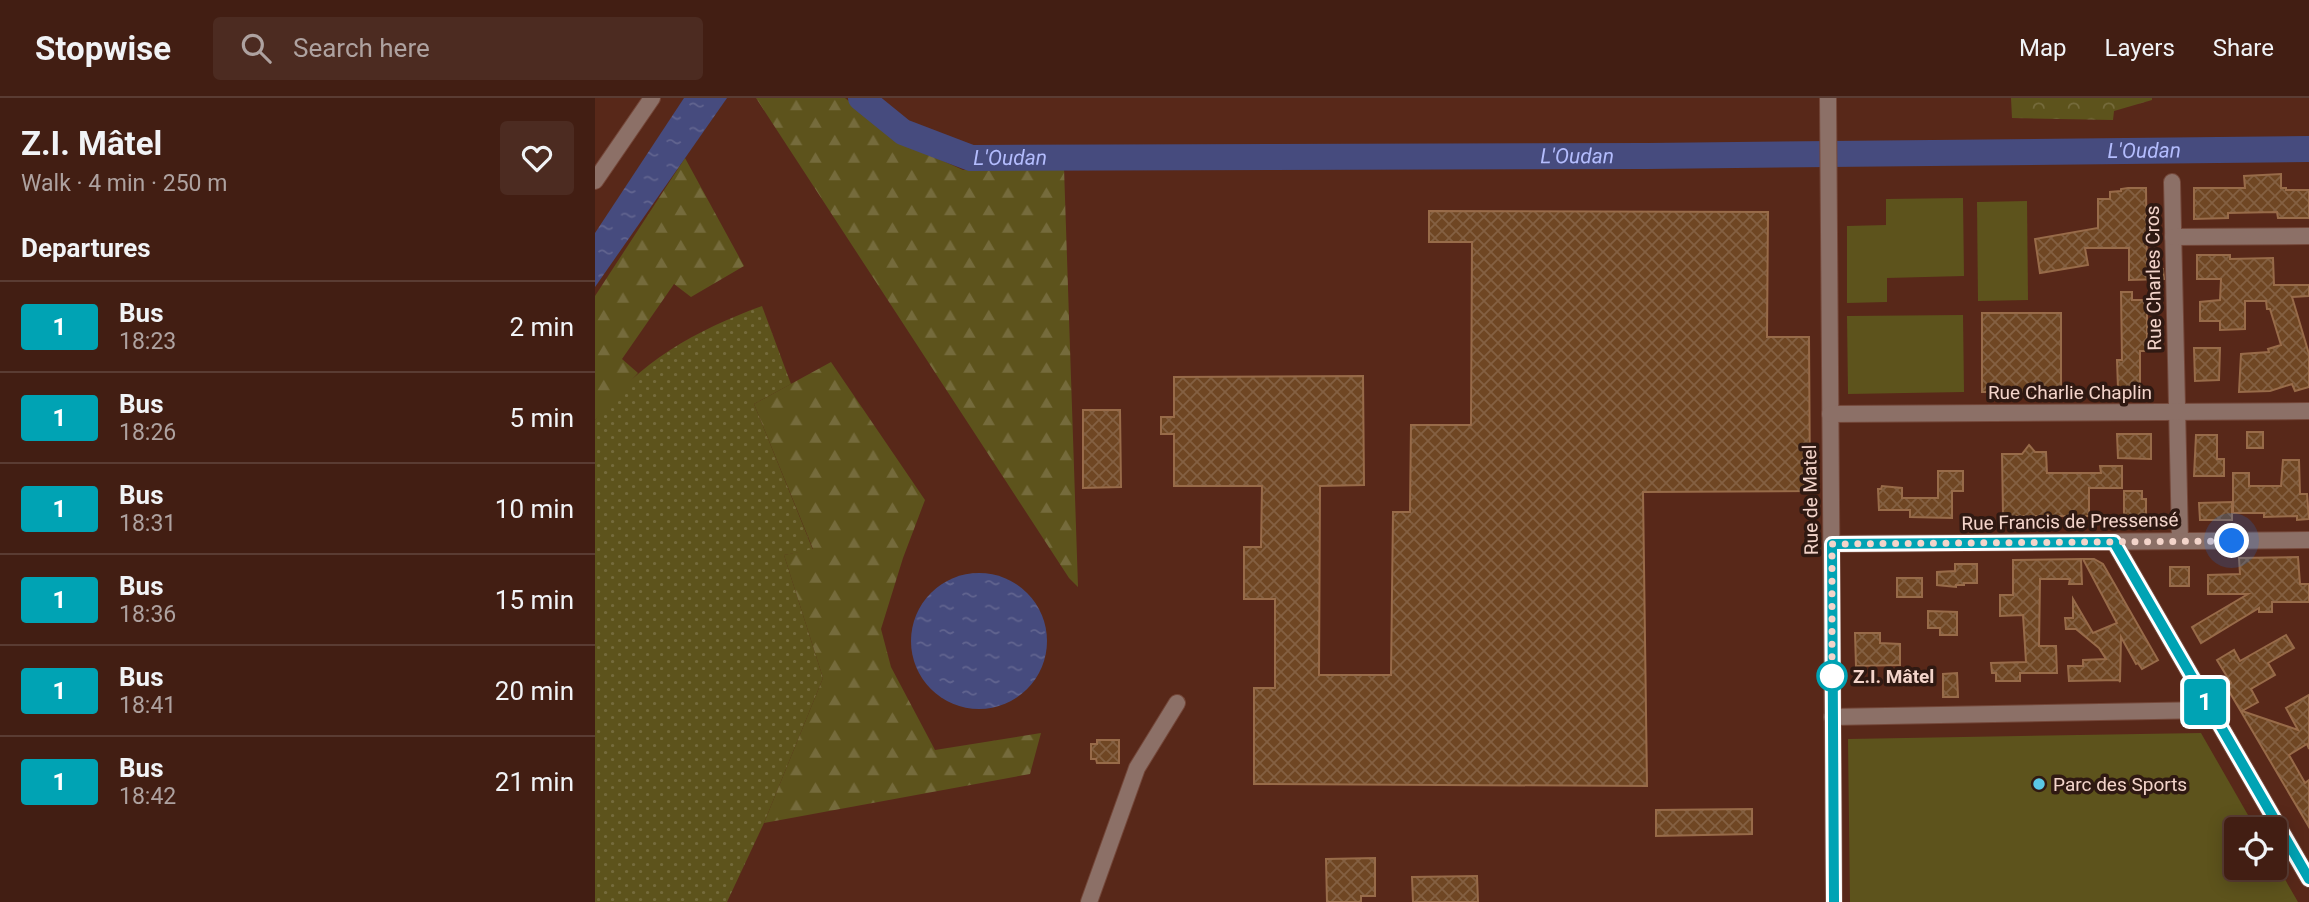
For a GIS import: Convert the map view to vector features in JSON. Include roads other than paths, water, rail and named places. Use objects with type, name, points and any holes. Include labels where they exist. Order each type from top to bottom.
[{"type":"street","points":[[595,181],[652,98]]},
{"type":"street","name":"Rue de Matel","points":[[1828,98],[1834,902]]},
{"type":"street","name":"Rue Charles Cros","points":[[2172,182],[2180,541]]},
{"type":"street","points":[[2173,237],[2309,236]]},
{"type":"street","name":"Rue Charlie Chaplin","points":[[1831,414],[2309,411]]},
{"type":"street","name":"Rue Francis de Pressensé","points":[[1832,544],[2309,540]]},
{"type":"street","points":[[2114,542],[2309,879]]},
{"type":"street","points":[[1089,902],[1137,768],[1177,703]]},
{"type":"street","points":[[1832,717],[2210,710]]},
{"type":"water","points":[[684,98],[727,98],[595,287],[595,233]]},
{"type":"water","points":[[979,573],[1005,578],[1027,593],[1042,615],[1047,641],[1042,667],[1027,689],[1005,704],[979,709],[953,704],[931,689],[916,667],[911,641],[916,615],[931,593],[953,578]]},
{"type":"waterway","name":"L'Oudan","points":[[861,98],[903,132],[971,158],[1648,156],[2309,149]]},
{"type":"place","name":"Z.I. Mâtel","points":[[1832,676]]},
{"type":"place","name":"Parc des Sports","points":[[2039,784]]}]
